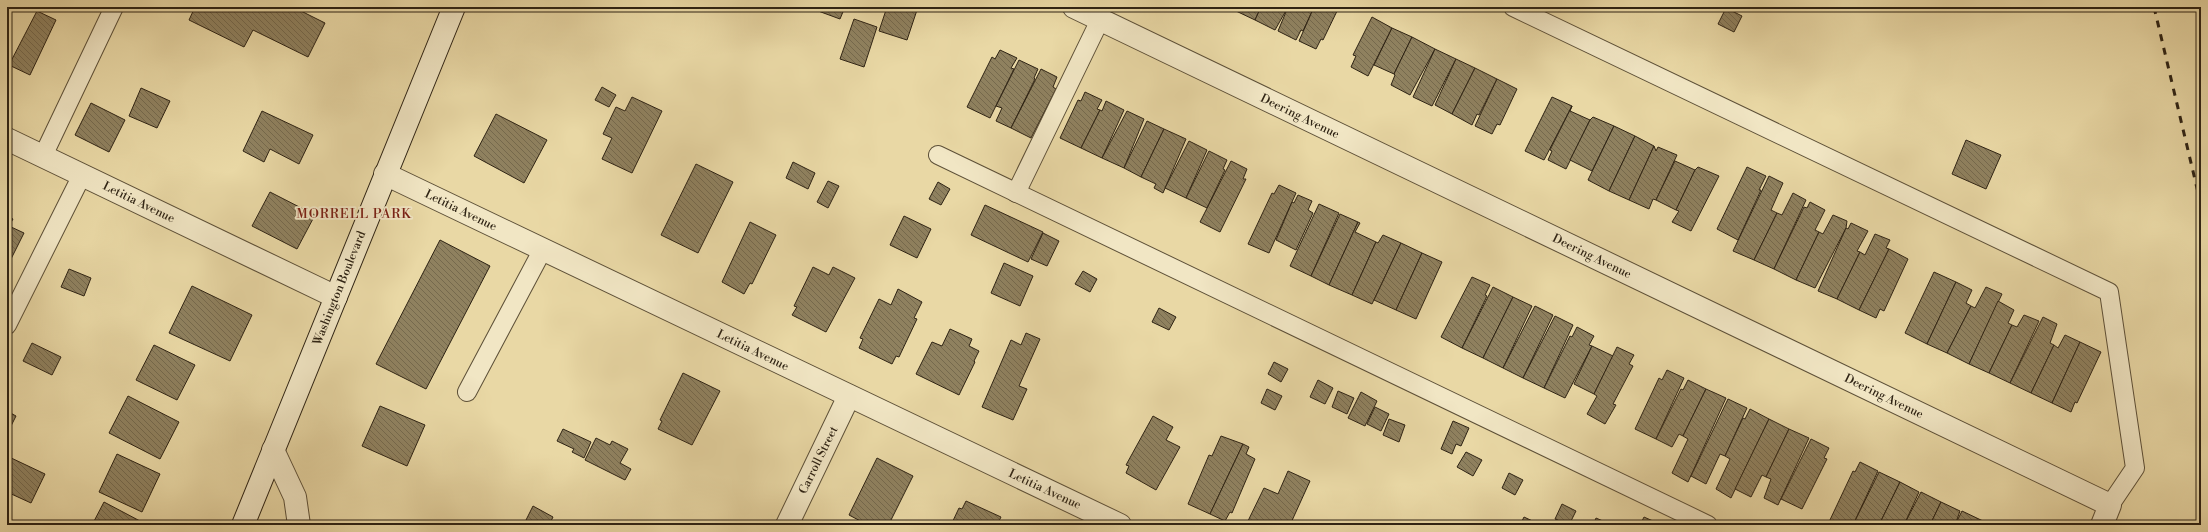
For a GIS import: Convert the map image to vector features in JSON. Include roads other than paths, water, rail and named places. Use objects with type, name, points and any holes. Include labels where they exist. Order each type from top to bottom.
[{"type":"street","name":"Washington Boulevard","points":[[243,525],[454,7]]},
{"type":"street","name":"Deering Avenue","points":[[1085,11],[2110,505]]},
{"type":"street","name":"Letitia Avenue","points":[[7,139],[336,298]]},
{"type":"street","name":"Letitia Avenue","points":[[386,174],[1120,525]]},
{"type":"street","name":"Carroll Street","points":[[787,525],[849,396]]},
{"type":"street","points":[[273,450],[295,497],[299,525]]},
{"type":"street","points":[[2102,525],[2110,505]]},
{"type":"lane","points":[[43,156],[114,7]]},
{"type":"lane","points":[[1513,7],[2109,292],[2135,468],[2110,505]]},
{"type":"lane","points":[[1016,193],[1085,11]]},
{"type":"lane","points":[[938,155],[1708,525]]},
{"type":"lane","points":[[7,325],[82,175]]},
{"type":"lane","points":[[466,392],[543,250]]},
{"type":"railway","points":[[2154,7],[2201,205]]},
{"type":"railway","points":[[2198,7],[2201,21]]},
{"type":"district","name":"MORRELL PARK","points":[[354,213]]}]
